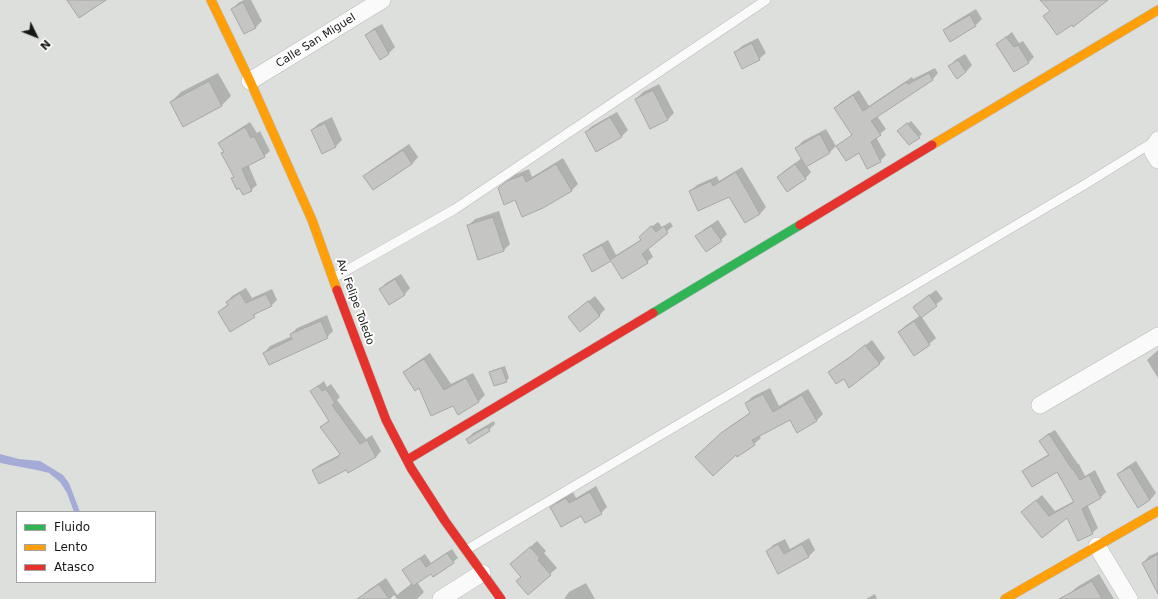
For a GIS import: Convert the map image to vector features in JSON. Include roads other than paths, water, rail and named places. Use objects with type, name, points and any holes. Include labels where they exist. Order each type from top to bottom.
[{"type":"street","name":"Av. Felipe Toledo","points":[[211,0],[250,81],[312,220],[386,420],[407,460],[445,521],[501,599]]},
{"type":"street","name":"Calle San Miguel","points":[[250,81],[382,0]]},
{"type":"street","points":[[407,460],[1158,10]]},
{"type":"street","points":[[1158,140],[1154,145],[1153,152],[1158,160]]},
{"type":"street","points":[[1040,405],[1158,336]]},
{"type":"street","points":[[1004,599],[1158,511]]},
{"type":"street","points":[[1097,546],[1129,599]]},
{"type":"street","points":[[441,599],[482,573]]},
{"type":"lane","points":[[333,278],[455,208],[766,0]]},
{"type":"lane","points":[[466,550],[1071,194],[1158,140]]},
{"type":"water","points":[[0,454],[19,459],[40,461],[63,475],[69,483],[80,511],[74,511],[67,493],[60,482],[49,473],[0,463]]}]
